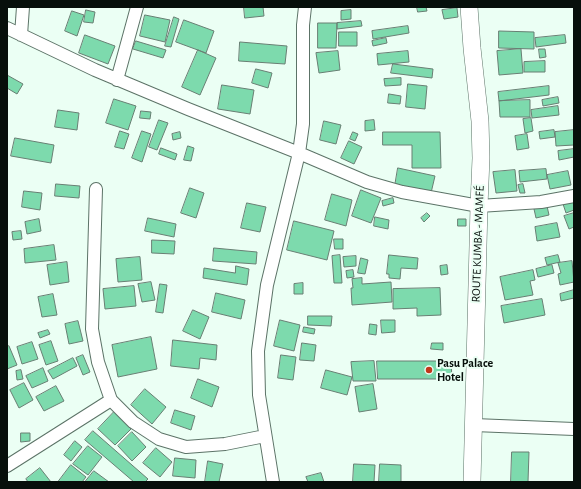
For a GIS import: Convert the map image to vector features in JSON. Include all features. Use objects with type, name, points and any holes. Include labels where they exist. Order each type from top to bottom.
[{"type":"highway","name":"ROUTE KUMBA - MAMFÉ","points":[[469,7],[481,143],[472,482]]},
{"type":"street","points":[[21,35],[23,7]]},
{"type":"street","points":[[117,80],[137,7]]},
{"type":"street","points":[[273,482],[259,395],[258,352],[267,285],[299,153],[303,124],[303,25],[305,7]]},
{"type":"street","points":[[7,28],[117,80],[367,182],[402,192],[479,206],[541,202],[574,196]]},
{"type":"street","points":[[96,189],[92,329],[98,362],[111,400],[133,422],[159,440],[186,447],[225,444],[265,436]]},
{"type":"street","points":[[7,466],[111,400]]},
{"type":"street","points":[[474,425],[574,429]]},
{"type":"building","points":[[244,7],[263,7],[264,16],[245,18]]},
{"type":"building","points":[[417,7],[426,7],[427,11],[418,12]]},
{"type":"building","points":[[457,8],[458,17],[444,19],[442,10]]},
{"type":"building","points":[[86,10],[95,12],[93,23],[84,22]]},
{"type":"building","points":[[351,10],[351,19],[341,20],[341,11]]},
{"type":"building","points":[[72,11],[84,15],[77,36],[65,31]]},
{"type":"building","points":[[145,15],[170,20],[165,42],[140,36]]},
{"type":"building","points":[[174,17],[179,19],[171,47],[165,46]]},
{"type":"building","points":[[184,20],[214,31],[206,53],[176,42]]},
{"type":"building","points":[[361,21],[362,26],[337,29],[337,23]]},
{"type":"building","points":[[318,23],[337,23],[336,48],[318,48]]},
{"type":"building","points":[[408,26],[409,33],[373,39],[372,31]]},
{"type":"building","points":[[499,31],[534,32],[534,49],[499,48]]},
{"type":"building","points":[[339,32],[357,32],[357,46],[339,46]]},
{"type":"building","points":[[85,35],[115,46],[108,64],[79,53]]},
{"type":"building","points":[[565,35],[566,43],[536,47],[535,38]]},
{"type":"building","points":[[386,38],[387,43],[373,46],[372,41]]},
{"type":"building","points":[[136,41],[166,50],[163,58],[133,49]]},
{"type":"building","points":[[240,42],[287,46],[285,64],[239,61]]},
{"type":"building","points":[[521,49],[523,73],[499,75],[497,51]]},
{"type":"building","points":[[539,49],[545,49],[546,57],[540,58]]},
{"type":"building","points":[[198,50],[216,58],[200,95],[182,87]]},
{"type":"building","points":[[338,51],[340,70],[319,73],[316,53]]},
{"type":"building","points":[[408,51],[409,62],[378,65],[377,54]]},
{"type":"building","points":[[545,61],[545,72],[524,72],[524,62]]},
{"type":"building","points":[[393,64],[433,69],[432,78],[391,73]]},
{"type":"building","points":[[256,69],[272,73],[268,88],[252,83]]},
{"type":"building","points":[[7,75],[23,84],[17,94],[7,88]]},
{"type":"building","points":[[401,78],[401,85],[385,86],[384,79]]},
{"type":"building","points":[[408,84],[427,86],[425,109],[406,107]]},
{"type":"building","points":[[222,85],[254,90],[250,114],[218,109]]},
{"type":"building","points":[[549,86],[549,95],[499,101],[498,92]]},
{"type":"building","points":[[389,94],[401,96],[400,104],[388,103]]},
{"type":"building","points":[[558,97],[559,103],[543,106],[542,100]]},
{"type":"building","points":[[114,99],[136,106],[128,130],[106,123]]},
{"type":"building","points":[[530,100],[530,117],[500,117],[499,101]]},
{"type":"building","points":[[558,106],[559,115],[532,118],[531,110]]},
{"type":"building","points":[[58,110],[79,113],[77,130],[55,127]]},
{"type":"building","points":[[141,111],[151,112],[150,119],[140,118]]},
{"type":"building","points":[[531,118],[533,131],[525,133],[523,119]]},
{"type":"building","points":[[159,120],[168,123],[157,150],[149,147]]},
{"type":"building","points":[[374,120],[375,130],[365,131],[365,121]]},
{"type":"building","points":[[324,121],[341,125],[336,144],[320,140]]},
{"type":"building","points":[[554,130],[555,137],[540,139],[539,132]]},
{"type":"building","points":[[574,130],[574,145],[556,146],[555,132]]},
{"type":"building","points":[[120,131],[129,134],[124,149],[115,147]]},
{"type":"building","points":[[142,131],[151,134],[142,162],[132,158]]},
{"type":"building","points":[[180,132],[181,138],[173,140],[172,134]]},
{"type":"building","points":[[353,132],[358,134],[355,141],[350,139]]},
{"type":"building","points":[[383,132],[440,132],[441,168],[412,168],[412,145],[383,145]]},
{"type":"building","points":[[527,134],[529,148],[517,150],[515,136]]},
{"type":"building","points":[[15,138],[54,145],[51,163],[11,156]]},
{"type":"building","points":[[349,141],[362,147],[354,164],[341,158]]},
{"type":"building","points":[[188,146],[194,148],[191,161],[184,160]]},
{"type":"building","points":[[161,148],[177,154],[175,160],[159,154]]},
{"type":"building","points":[[574,149],[574,157],[559,160],[558,151]]},
{"type":"building","points":[[398,168],[435,176],[431,193],[395,186]]},
{"type":"building","points":[[546,169],[547,179],[520,182],[519,171]]},
{"type":"building","points":[[515,170],[517,191],[496,193],[493,172]]},
{"type":"building","points":[[568,171],[571,185],[550,189],[547,175]]},
{"type":"building","points":[[56,184],[80,186],[79,198],[55,196]]},
{"type":"building","points":[[523,184],[525,193],[520,193],[518,185]]},
{"type":"building","points":[[190,188],[204,193],[196,218],[181,213]]},
{"type":"building","points":[[361,190],[381,198],[371,223],[352,216]]},
{"type":"building","points":[[24,191],[42,193],[40,210],[22,207]]},
{"type":"building","points":[[332,194],[352,200],[346,226],[325,220]]},
{"type":"building","points":[[393,198],[394,203],[383,206],[382,201]]},
{"type":"building","points":[[574,200],[574,210],[566,213],[563,204]]},
{"type":"building","points":[[247,203],[266,207],[260,232],[241,228]]},
{"type":"building","points":[[547,206],[549,215],[536,218],[534,209]]},
{"type":"building","points":[[427,213],[430,216],[424,222],[421,218]]},
{"type":"building","points":[[574,213],[574,227],[569,229],[564,216]]},
{"type":"building","points":[[375,217],[389,220],[388,229],[374,226]]},
{"type":"building","points":[[148,218],[176,224],[174,237],[145,231]]},
{"type":"building","points":[[39,219],[41,231],[27,234],[25,222]]},
{"type":"building","points":[[458,219],[466,219],[466,226],[458,226]]},
{"type":"building","points":[[294,221],[334,231],[327,260],[287,250]]},
{"type":"building","points":[[557,223],[560,237],[537,241],[535,227]]},
{"type":"building","points":[[21,231],[22,239],[13,240],[12,232]]},
{"type":"building","points":[[334,239],[343,239],[343,249],[335,249]]},
{"type":"building","points":[[152,240],[175,241],[174,254],[152,253]]},
{"type":"building","points":[[54,245],[56,260],[25,263],[24,249]]},
{"type":"building","points":[[214,248],[257,252],[256,264],[213,261]]},
{"type":"building","points":[[340,255],[342,283],[334,283],[332,256]]},
{"type":"building","points":[[389,255],[418,258],[417,269],[401,268],[400,279],[389,278],[389,274],[387,274]]},
{"type":"building","points":[[558,255],[560,262],[547,265],[545,258]]},
{"type":"building","points":[[356,256],[356,266],[344,267],[343,257]]},
{"type":"building","points":[[140,257],[142,280],[118,282],[116,259]]},
{"type":"building","points":[[361,258],[368,260],[365,274],[358,273]]},
{"type":"building","points":[[572,261],[574,282],[560,285],[558,274],[561,273],[558,263]]},
{"type":"building","points":[[67,262],[69,282],[50,285],[47,265]]},
{"type":"building","points":[[447,265],[448,274],[441,275],[440,266]]},
{"type":"building","points":[[552,265],[554,273],[538,277],[536,269]]},
{"type":"building","points":[[236,266],[249,269],[247,285],[203,278],[204,268],[235,273]]},
{"type":"building","points":[[353,270],[354,277],[347,278],[346,271]]},
{"type":"building","points":[[533,270],[535,280],[530,281],[533,295],[505,300],[500,277]]},
{"type":"building","points":[[362,278],[362,284],[391,282],[392,302],[352,305],[352,279]]},
{"type":"building","points":[[151,282],[155,300],[142,302],[138,284]]},
{"type":"building","points":[[303,283],[303,294],[294,294],[294,284]]},
{"type":"building","points":[[160,284],[167,285],[163,313],[156,312]]},
{"type":"building","points":[[134,286],[136,306],[105,309],[103,289]]},
{"type":"building","points":[[440,288],[441,315],[417,316],[417,308],[393,309],[393,289]]},
{"type":"building","points":[[574,290],[574,298],[561,301],[560,294]]},
{"type":"building","points":[[216,293],[245,300],[241,319],[212,312]]},
{"type":"building","points":[[53,294],[57,315],[42,317],[38,297]]},
{"type":"building","points":[[542,299],[545,315],[504,323],[501,306]]},
{"type":"building","points":[[193,310],[209,317],[200,339],[183,331]]},
{"type":"building","points":[[308,316],[332,316],[331,326],[308,325]]},
{"type":"building","points":[[280,320],[300,325],[294,351],[274,346]]},
{"type":"building","points":[[381,320],[395,320],[395,332],[382,333]]},
{"type":"building","points":[[78,321],[83,341],[69,344],[65,324]]},
{"type":"building","points":[[370,324],[377,325],[376,335],[369,334]]},
{"type":"building","points":[[304,327],[315,329],[314,334],[303,332]]},
{"type":"building","points":[[48,330],[50,334],[40,338],[38,333]]},
{"type":"building","points":[[151,337],[157,369],[118,377],[112,345]]},
{"type":"building","points":[[173,340],[217,345],[216,360],[200,358],[199,369],[171,366]]},
{"type":"building","points":[[51,341],[58,361],[46,365],[39,345]]},
{"type":"building","points":[[32,342],[38,359],[22,364],[17,347]]},
{"type":"building","points":[[302,343],[316,345],[314,361],[300,360]]},
{"type":"building","points":[[432,343],[443,343],[443,350],[431,349]]},
{"type":"building","points":[[9,346],[17,365],[7,369],[7,347]]},
{"type":"building","points":[[83,355],[90,372],[83,375],[76,358]]},
{"type":"building","points":[[281,355],[296,357],[293,380],[278,378]]},
{"type":"building","points":[[73,358],[77,366],[53,379],[48,371]]},
{"type":"building","points":[[374,361],[376,381],[353,381],[351,362]]},
{"type":"building","points":[[377,361],[451,361],[452,379],[378,379]]},
{"type":"building","points":[[43,368],[48,381],[32,388],[26,376]]},
{"type":"building","points":[[21,370],[23,379],[17,380],[16,371]]},
{"type":"building","points":[[326,370],[352,377],[347,395],[321,388]]},
{"type":"building","points":[[198,379],[219,387],[212,407],[191,398]]},
{"type":"building","points":[[24,383],[33,400],[19,408],[10,390]]},
{"type":"building","points":[[373,384],[377,409],[359,412],[355,387]]},
{"type":"building","points":[[56,386],[64,401],[44,411],[36,397]]},
{"type":"building","points":[[145,389],[166,407],[152,424],[131,405]]},
{"type":"building","points":[[175,410],[195,416],[191,430],[171,423]]},
{"type":"building","points":[[114,412],[131,429],[115,445],[98,429]]},
{"type":"building","points":[[93,431],[148,479],[145,482],[134,482],[85,440]]},
{"type":"building","points":[[132,432],[146,447],[132,461],[118,446]]},
{"type":"building","points":[[21,433],[30,433],[30,441],[21,442]]},
{"type":"building","points":[[75,441],[82,447],[71,461],[64,455]]},
{"type":"building","points":[[88,446],[102,457],[88,475],[73,464]]},
{"type":"building","points":[[156,448],[172,462],[160,477],[143,463]]},
{"type":"building","points":[[512,452],[529,452],[528,482],[511,482]]},
{"type":"building","points":[[175,458],[196,460],[195,478],[173,476]]},
{"type":"building","points":[[208,461],[223,464],[219,482],[205,482]]},
{"type":"building","points":[[354,464],[375,465],[374,482],[353,482]]},
{"type":"building","points":[[380,464],[401,465],[401,482],[379,482]]},
{"type":"building","points":[[71,465],[86,477],[82,482],[58,482]]},
{"type":"building","points":[[40,468],[51,482],[28,482],[26,479]]},
{"type":"building","points":[[94,471],[109,482],[85,482]]},
{"type":"building","points":[[321,473],[324,482],[308,482],[306,477]]},
{"type":"place","name":"Pasu Palace Hotel","points":[[429,370]]}]
